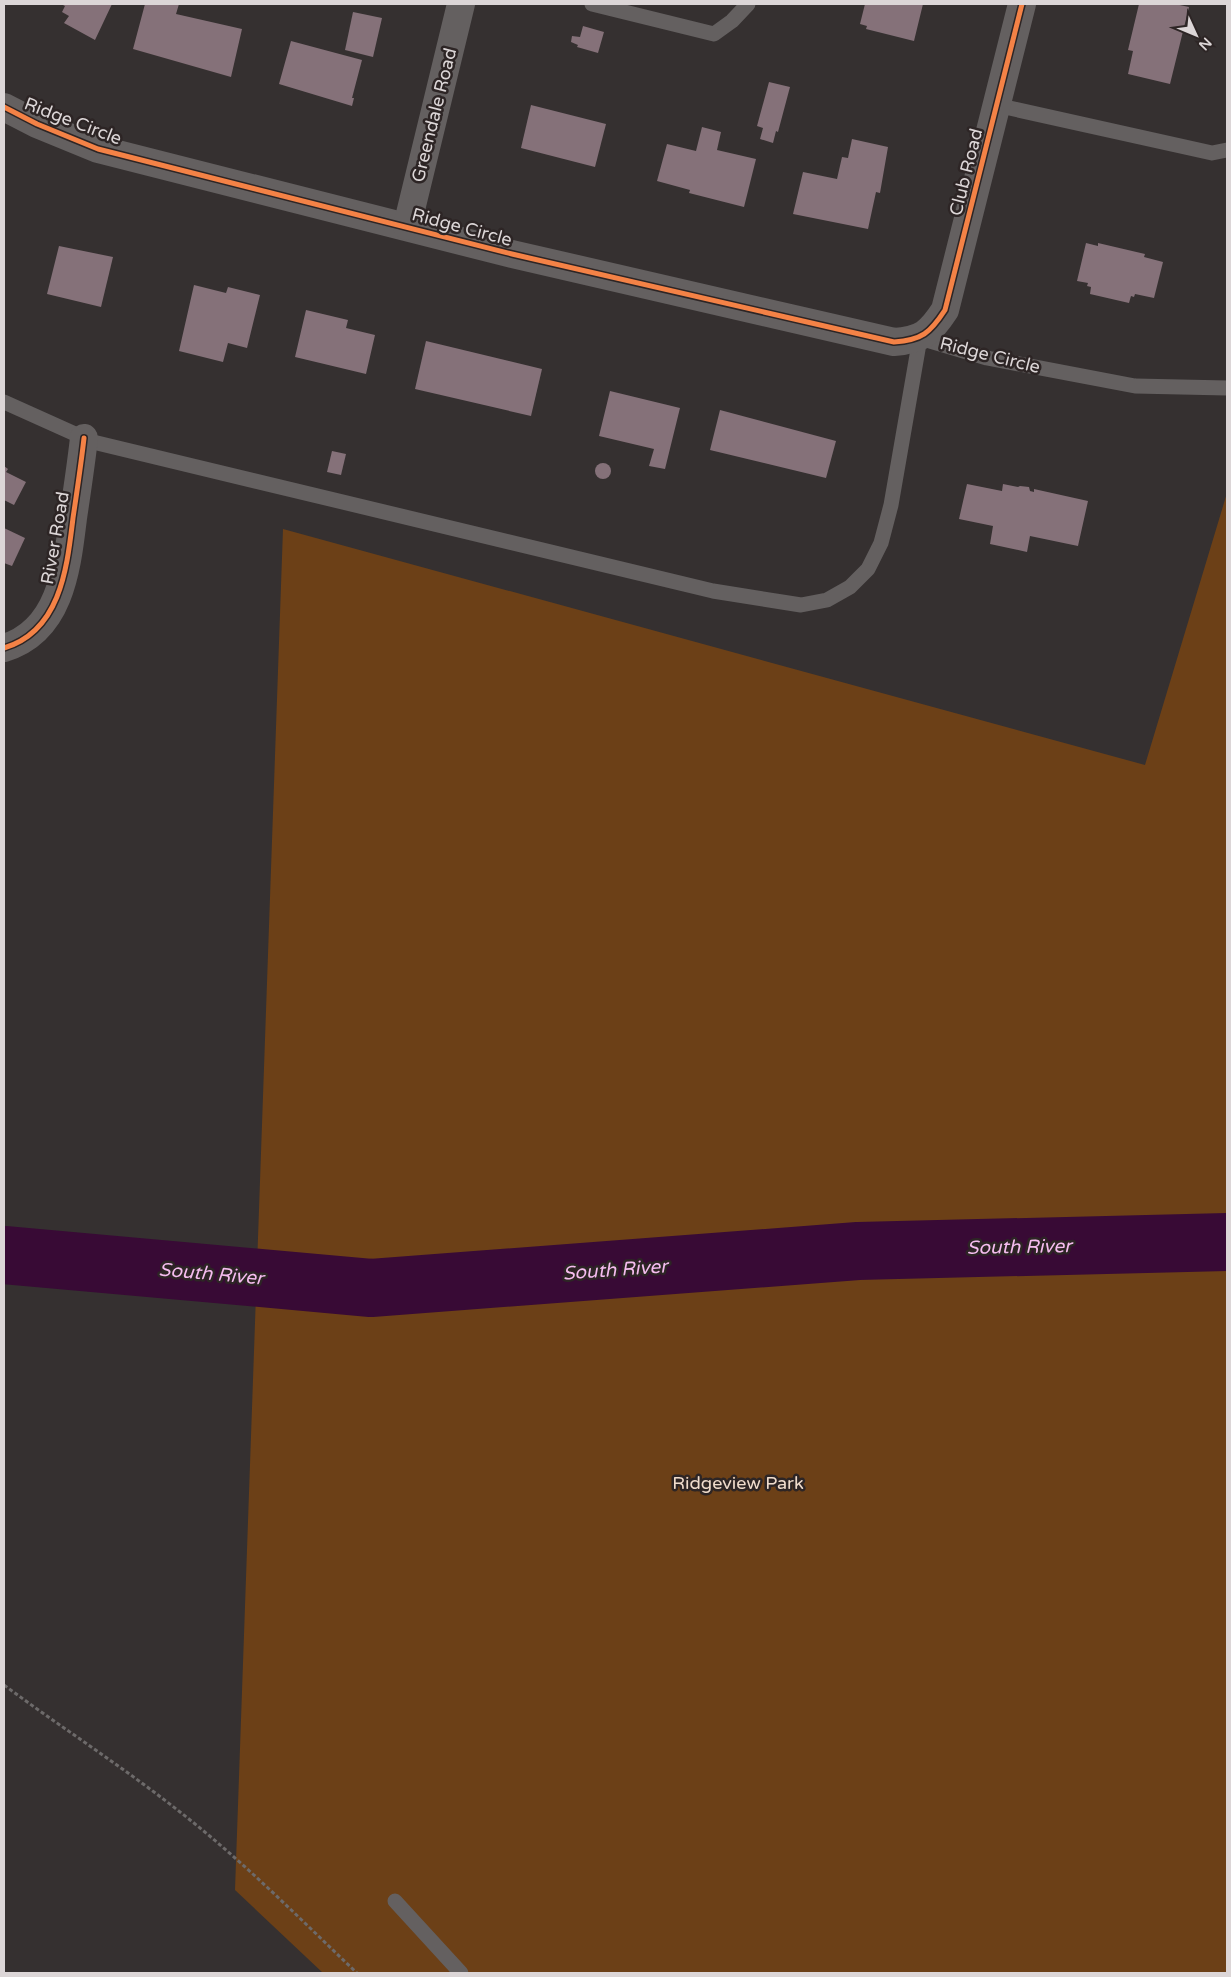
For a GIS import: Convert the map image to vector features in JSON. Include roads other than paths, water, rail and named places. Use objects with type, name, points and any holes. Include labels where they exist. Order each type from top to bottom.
[{"type":"street","name":"Greendale Road","points":[[407,226],[461,4]]},
{"type":"street","name":"Club Road","points":[[920,338],[934,328],[945,310],[1022,4]]},
{"type":"street","name":"Ridge Circle","points":[[4,107],[37,124],[98,149],[512,254],[894,342],[920,338]]},
{"type":"street","name":"River Road","points":[[4,648],[32,632],[48,614],[59,594],[66,572],[84,438]]},
{"type":"lane","points":[[592,4],[714,34],[732,21],[748,4]]},
{"type":"lane","points":[[996,106],[1212,152],[1227,150]]},
{"type":"lane","points":[[4,402],[84,438],[704,589],[801,605],[827,600],[850,587],[868,569],[881,543],[891,505],[920,338]]},
{"type":"lane","name":"Ridge Circle","points":[[920,338],[987,358],[1135,386],[1227,388]]},
{"type":"lane","points":[[395,1901],[461,1973]]},
{"type":"waterway","name":"South River","points":[[4,1255],[371,1288],[858,1251],[1227,1242]]},
{"type":"park label","name":"Ridgeview Park","points":[[738,1483]]}]
